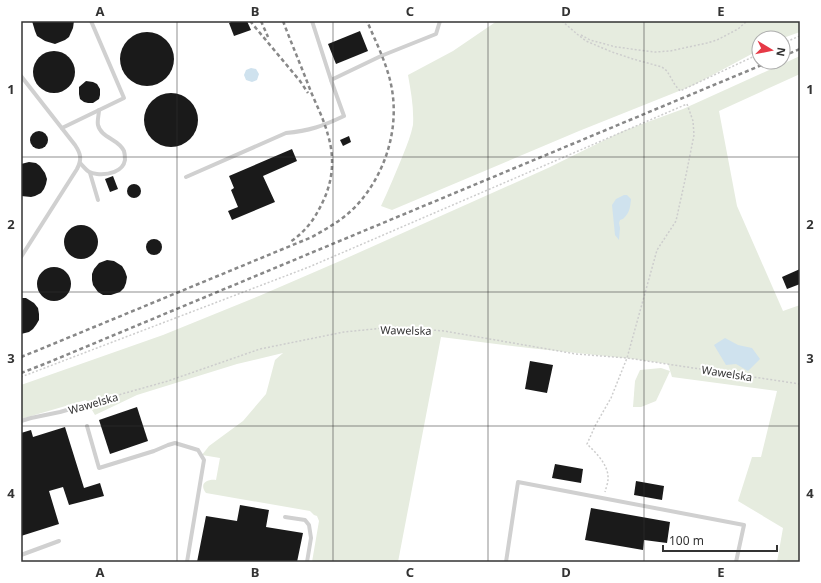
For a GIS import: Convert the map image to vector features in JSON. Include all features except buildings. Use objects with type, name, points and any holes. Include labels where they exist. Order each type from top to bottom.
[{"type":"lane","points":[[62,128],[124,98],[91,21]]},
{"type":"lane","points":[[186,177],[286,133],[311,130],[344,116],[312,21]]},
{"type":"lane","points":[[331,80],[382,56],[436,34],[440,21]]},
{"type":"lane","points":[[21,76],[79,150],[80,156],[80,163],[21,257]]},
{"type":"lane","points":[[90,173],[101,175],[112,173],[121,169],[124,163],[125,155],[120,145],[102,132],[98,125],[99,110]]},
{"type":"lane","points":[[80,163],[90,173],[98,200]]},
{"type":"lane","name":"Wawelska","points":[[21,421],[98,401]]},
{"type":"lane","points":[[87,426],[99,468],[154,451],[168,444],[175,443],[198,450],[204,460],[187,562]]},
{"type":"lane","points":[[506,562],[518,482],[744,525],[736,562]]},
{"type":"lane","points":[[285,517],[305,520],[309,526],[311,538],[307,562]]},
{"type":"lane","points":[[21,555],[59,541]]},
{"type":"path","points":[[562,21],[586,41],[612,52],[662,67],[667,71],[680,91],[751,58]]},
{"type":"path","points":[[577,34],[590,40],[608,45],[645,51],[670,51],[718,40],[738,29],[747,21]]},
{"type":"path","points":[[21,377],[309,267],[687,104],[693,121],[694,135],[676,221],[657,250],[627,358],[611,398],[596,424],[587,444],[606,467],[608,478],[604,498]]},
{"type":"path","name":"Wawelska","points":[[98,401],[168,381],[260,349],[344,332],[394,327],[444,331],[576,354],[627,358],[800,384]]},
{"type":"shaded area","points":[[497,21],[800,21],[800,32],[791,35],[791,30],[751,30],[751,54],[694,85],[579,131],[392,210],[381,206],[410,136],[413,125],[413,106],[408,75],[453,51]]},
{"type":"shaded area","points":[[800,56],[800,74],[719,111],[737,206],[783,311],[800,305],[800,562],[777,562],[783,528],[738,501],[752,457],[761,457],[777,391],[672,377],[668,364],[441,337],[398,562],[312,562],[319,521],[317,516],[310,511],[206,493],[204,490],[203,485],[207,481],[216,480],[220,458],[202,455],[209,446],[243,421],[266,394],[275,360],[283,353],[237,364],[137,395],[95,415],[86,400],[21,419],[21,385],[163,335],[259,296],[548,168],[623,131],[683,109],[769,70],[791,70],[791,60]]},
{"type":"shaded area","points":[[661,368],[670,371],[656,401],[641,407],[633,407],[635,381],[640,370]]},
{"type":"water","points":[[251,68],[256,69],[259,74],[257,80],[252,82],[246,80],[244,75],[246,70]]},
{"type":"water","points":[[627,195],[631,199],[631,202],[628,212],[619,223],[619,240],[615,235],[612,205],[616,199]]},
{"type":"water","points":[[725,338],[738,345],[752,348],[760,359],[748,371],[736,364],[726,365],[714,345]]},
{"type":"railway","points":[[250,21],[300,81],[308,93]]},
{"type":"railway","points":[[261,21],[268,37]]},
{"type":"railway","points":[[283,21],[324,124],[332,155],[331,174],[327,193],[323,202],[316,215],[306,228],[290,242]]},
{"type":"railway","points":[[21,357],[312,237],[347,215],[367,192],[384,163],[389,147],[394,113],[393,97],[388,73],[367,21]]},
{"type":"railway","points":[[791,53],[800,49]]},
{"type":"railway","points":[[21,373],[751,70]]}]
